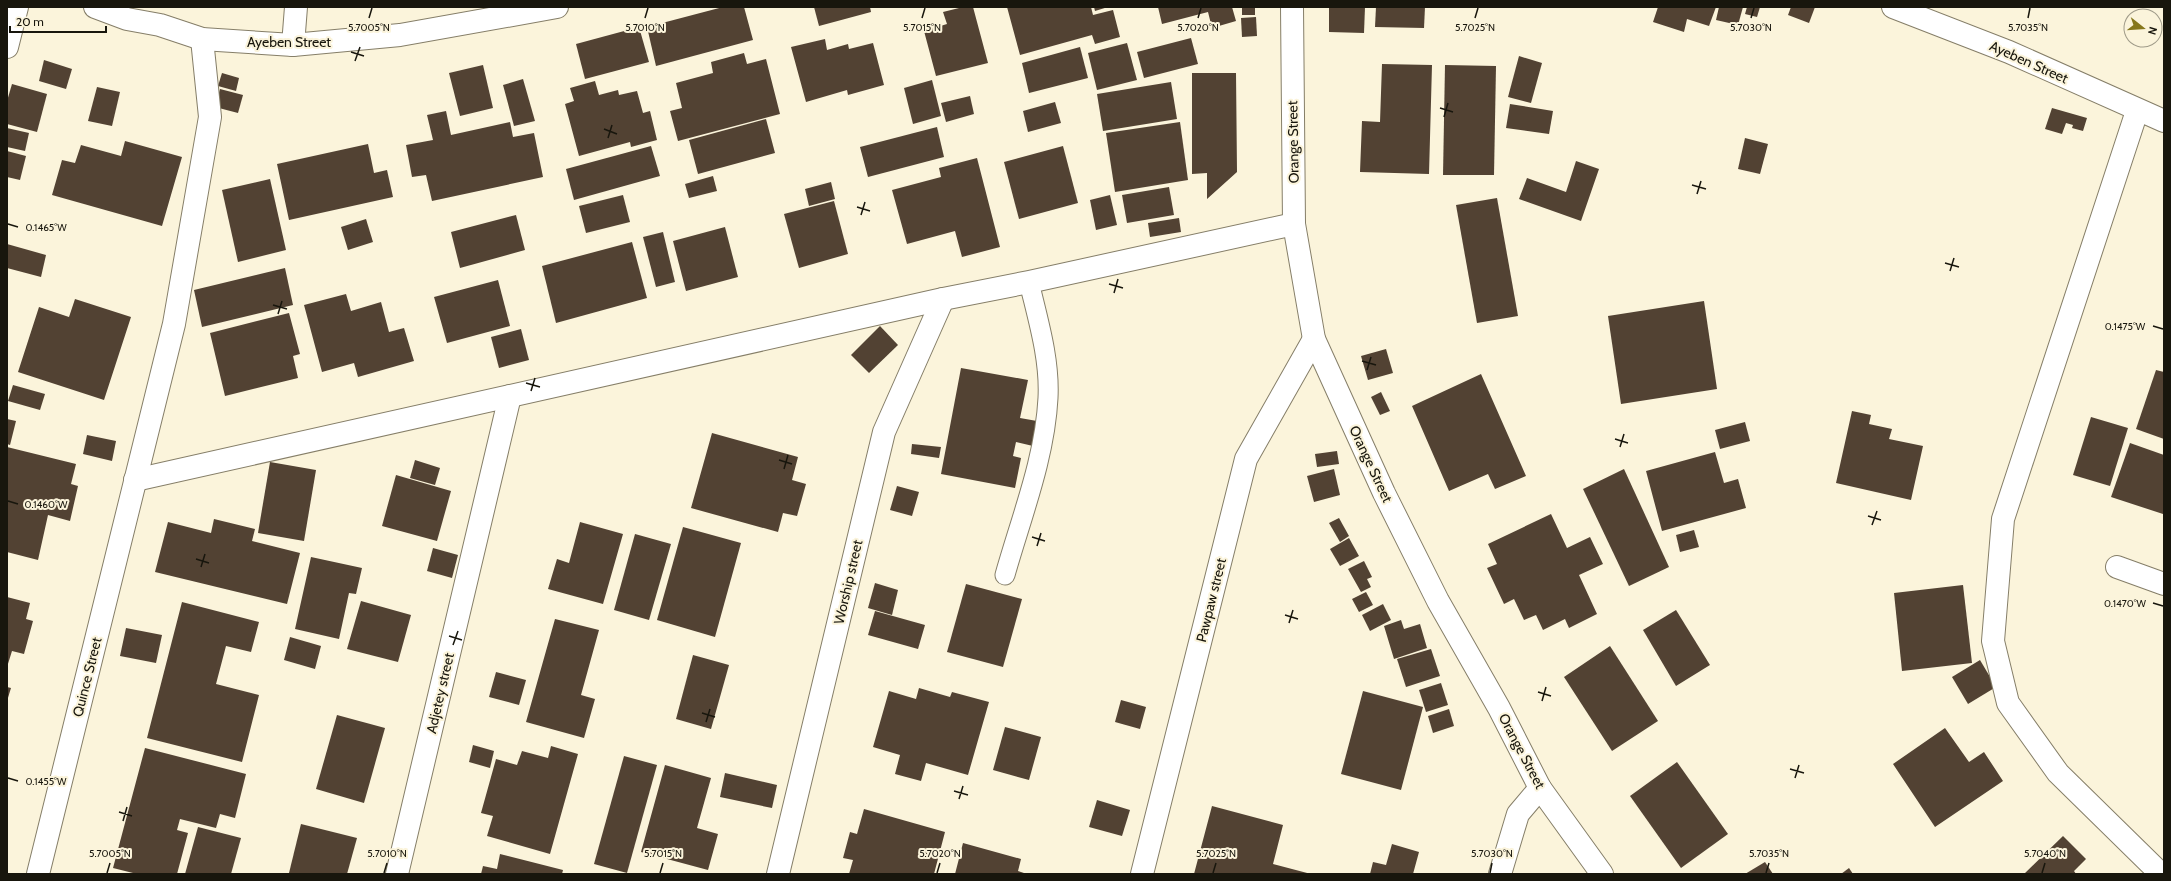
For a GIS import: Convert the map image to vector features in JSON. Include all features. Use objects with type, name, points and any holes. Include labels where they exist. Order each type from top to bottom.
[{"type":"street","points":[[7,47],[17,7]]},
{"type":"street","name":"Ayeben Street","points":[[95,7],[127,19],[160,25],[202,39],[293,45],[400,36],[558,7]]},
{"type":"street","points":[[293,45],[296,7]]},
{"type":"street","name":"Orange Street","points":[[1292,7],[1294,224],[1314,339],[1384,493],[1435,594],[1499,708],[1540,788],[1602,874]]},
{"type":"street","name":"Ayeben Street","points":[[1893,7],[2009,52],[2164,122]]},
{"type":"street","name":"Quince Street","points":[[38,874],[174,324],[210,117],[202,39]]},
{"type":"street","points":[[2137,111],[2003,518],[1993,641],[2008,703],[2058,773],[2161,874]]},
{"type":"street","points":[[135,480],[943,298],[1029,282],[1294,224]]},
{"type":"street","name":"Worship street","points":[[778,874],[884,432],[943,298]]},
{"type":"street","name":"Pawpaw street","points":[[1142,874],[1246,459],[1314,339]]},
{"type":"street","name":"Adjetey street","points":[[397,874],[510,396]]},
{"type":"street","points":[[2117,566],[2164,584]]},
{"type":"street","points":[[1500,874],[1518,814],[1540,788]]},
{"type":"lane","points":[[1005,575],[1039,455],[1048,398],[1045,351],[1029,282]]},
{"type":"building","points":[[723,7],[744,7],[753,40],[656,66],[647,27]]},
{"type":"building","points":[[814,7],[870,7],[871,12],[819,26]]},
{"type":"building","points":[[963,7],[973,7],[988,63],[936,76],[924,31],[947,24],[943,12]]},
{"type":"building","points":[[1007,7],[1091,7],[1093,15],[1113,10],[1120,37],[1095,44],[1092,35],[1020,55]]},
{"type":"building","points":[[1094,7],[1108,7],[1095,11]]},
{"type":"building","points":[[1158,7],[1232,7],[1236,21],[1212,28],[1208,12],[1162,24]]},
{"type":"building","points":[[1242,7],[1255,7],[1255,15],[1242,15]]},
{"type":"building","points":[[1329,7],[1365,7],[1364,33],[1329,32]]},
{"type":"building","points":[[1376,7],[1425,7],[1424,28],[1375,27]]},
{"type":"building","points":[[1658,7],[1716,7],[1709,26],[1687,19],[1684,32],[1653,22]]},
{"type":"building","points":[[1719,7],[1743,7],[1738,25],[1716,20]]},
{"type":"building","points":[[1747,7],[1760,7],[1757,17],[1745,14]]},
{"type":"building","points":[[1791,7],[1815,7],[1809,23],[1788,15]]},
{"type":"building","points":[[1256,17],[1257,36],[1242,37],[1241,18]]},
{"type":"building","points":[[639,27],[649,62],[585,79],[576,44]]},
{"type":"building","points":[[1191,38],[1198,64],[1144,78],[1137,52]]},
{"type":"building","points":[[825,39],[827,50],[848,44],[849,49],[873,43],[884,85],[848,95],[847,90],[806,102],[791,47]]},
{"type":"building","points":[[1127,43],[1137,80],[1097,90],[1088,53]]},
{"type":"building","points":[[1080,47],[1088,78],[1029,93],[1022,63]]},
{"type":"building","points":[[744,53],[747,64],[766,59],[780,114],[678,141],[670,111],[682,108],[676,83],[713,73],[711,62]]},
{"type":"building","points":[[1519,56],[1542,63],[1531,103],[1508,97]]},
{"type":"building","points":[[44,60],[72,69],[66,89],[39,81]]},
{"type":"building","points":[[1382,64],[1432,65],[1429,174],[1360,172],[1362,121],[1380,122]]},
{"type":"building","points":[[483,65],[493,108],[460,116],[449,73]]},
{"type":"building","points":[[1445,65],[1496,66],[1494,175],[1443,175]]},
{"type":"building","points":[[222,73],[239,78],[236,91],[218,86]]},
{"type":"building","points":[[1192,73],[1236,73],[1237,172],[1207,199],[1207,173],[1192,174]]},
{"type":"building","points":[[523,79],[535,121],[514,126],[503,85]]},
{"type":"building","points":[[932,80],[941,116],[913,124],[904,88]]},
{"type":"building","points":[[595,81],[599,95],[618,90],[619,95],[637,91],[643,113],[650,111],[657,140],[631,147],[630,142],[579,156],[565,104],[574,101],[570,88]]},
{"type":"building","points":[[1171,82],[1177,119],[1103,131],[1097,94]]},
{"type":"building","points":[[12,84],[47,94],[37,132],[7,124],[7,101]]},
{"type":"building","points":[[97,87],[120,92],[112,126],[88,121]]},
{"type":"building","points":[[220,89],[243,95],[238,113],[215,107]]},
{"type":"building","points":[[970,96],[974,114],[946,122],[941,103]]},
{"type":"building","points":[[1055,102],[1061,123],[1028,132],[1023,111]]},
{"type":"building","points":[[1510,104],[1553,111],[1549,134],[1506,128]]},
{"type":"building","points":[[2052,108],[2087,118],[2083,131],[2072,128],[2073,125],[2066,123],[2062,134],[2045,129]]},
{"type":"building","points":[[446,111],[451,135],[510,122],[513,137],[534,133],[543,177],[432,201],[426,175],[412,177],[406,145],[433,140],[427,115]]},
{"type":"building","points":[[766,119],[775,153],[698,174],[689,140]]},
{"type":"building","points":[[1180,122],[1188,180],[1115,192],[1106,133]]},
{"type":"building","points":[[937,127],[944,157],[868,177],[860,147]]},
{"type":"building","points":[[7,128],[29,133],[25,151],[7,147]]},
{"type":"building","points":[[1745,138],[1768,144],[1760,174],[1738,169]]},
{"type":"building","points":[[125,141],[182,157],[162,226],[52,195],[62,160],[75,163],[81,145],[121,156]]},
{"type":"building","points":[[368,144],[374,173],[387,170],[393,197],[289,220],[277,164]]},
{"type":"building","points":[[651,146],[660,176],[574,200],[566,169]]},
{"type":"building","points":[[1063,146],[1078,203],[1019,219],[1004,162]]},
{"type":"building","points":[[7,151],[26,156],[20,180],[7,177]]},
{"type":"building","points":[[977,158],[1000,247],[962,257],[955,231],[907,244],[892,190],[941,177],[939,168]]},
{"type":"building","points":[[1576,161],[1599,169],[1581,221],[1519,199],[1527,178],[1566,192]]},
{"type":"building","points":[[713,176],[717,191],[689,198],[685,184]]},
{"type":"building","points":[[270,179],[286,250],[238,262],[222,190]]},
{"type":"building","points":[[831,182],[835,199],[809,206],[805,189]]},
{"type":"building","points":[[1169,187],[1174,215],[1127,223],[1122,195]]},
{"type":"building","points":[[623,195],[630,222],[586,233],[579,206]]},
{"type":"building","points":[[1110,195],[1117,225],[1096,230],[1090,200]]},
{"type":"building","points":[[1497,198],[1518,316],[1477,323],[1456,205]]},
{"type":"building","points":[[834,201],[848,254],[799,268],[784,214]]},
{"type":"building","points":[[516,215],[525,250],[460,268],[451,232]]},
{"type":"building","points":[[1179,218],[1181,232],[1150,237],[1148,223]]},
{"type":"building","points":[[366,219],[373,242],[348,250],[341,227]]},
{"type":"building","points":[[725,227],[738,277],[686,291],[673,241]]},
{"type":"building","points":[[663,232],[675,282],[656,287],[643,237]]},
{"type":"building","points":[[632,242],[647,298],[556,323],[542,266]]},
{"type":"building","points":[[7,244],[46,255],[41,277],[7,268]]},
{"type":"building","points":[[285,268],[293,305],[202,327],[194,290]]},
{"type":"building","points":[[498,280],[510,326],[447,343],[434,297]]},
{"type":"building","points":[[346,294],[351,311],[381,302],[389,332],[404,328],[414,361],[358,377],[354,363],[322,372],[304,305]]},
{"type":"building","points":[[75,299],[131,317],[104,400],[18,372],[39,307],[69,317]]},
{"type":"building","points":[[1704,301],[1717,389],[1621,404],[1608,316]]},
{"type":"building","points":[[289,313],[300,354],[293,356],[298,378],[225,396],[210,333]]},
{"type":"building","points":[[880,326],[898,345],[869,373],[851,355]]},
{"type":"building","points":[[521,329],[529,360],[499,368],[491,337]]},
{"type":"building","points":[[1386,349],[1393,373],[1368,380],[1361,356]]},
{"type":"building","points":[[961,368],[1028,380],[1020,418],[1037,421],[1033,446],[1016,442],[1013,456],[1021,458],[1015,488],[941,474]]},
{"type":"building","points":[[2156,370],[2164,372],[2164,439],[2136,429]]},
{"type":"building","points":[[1481,374],[1526,476],[1495,489],[1488,474],[1449,491],[1412,406]]},
{"type":"building","points":[[13,385],[45,394],[40,410],[8,401]]},
{"type":"building","points":[[1381,392],[1390,411],[1380,415],[1371,397]]},
{"type":"building","points":[[1852,411],[1871,415],[1869,424],[1892,429],[1889,439],[1923,446],[1911,500],[1836,483]]},
{"type":"building","points":[[2091,417],[2128,428],[2110,486],[2073,475]]},
{"type":"building","points":[[7,419],[16,421],[10,445],[7,444]]},
{"type":"building","points":[[1745,422],[1750,441],[1720,449],[1715,430]]},
{"type":"building","points":[[712,433],[798,457],[792,480],[806,484],[797,516],[783,513],[778,532],[691,508]]},
{"type":"building","points":[[87,435],[116,441],[112,461],[83,454]]},
{"type":"building","points":[[2130,443],[2164,455],[2163,514],[2111,497]]},
{"type":"building","points":[[912,444],[941,447],[939,458],[911,454]]},
{"type":"building","points":[[7,447],[76,464],[71,484],[78,486],[70,521],[48,515],[38,560],[7,552]]},
{"type":"building","points":[[1337,451],[1339,464],[1317,467],[1315,454]]},
{"type":"building","points":[[1715,452],[1724,483],[1738,479],[1746,508],[1662,531],[1646,471]]},
{"type":"building","points":[[415,460],[440,468],[435,485],[410,478]]},
{"type":"building","points":[[270,462],[316,470],[304,541],[258,533]]},
{"type":"building","points":[[1334,469],[1340,495],[1314,502],[1307,476]]},
{"type":"building","points":[[1624,469],[1669,567],[1629,586],[1583,489]]},
{"type":"building","points":[[396,475],[451,491],[437,541],[382,526]]},
{"type":"building","points":[[897,486],[919,492],[912,516],[890,510]]},
{"type":"building","points":[[1551,514],[1567,548],[1590,537],[1603,564],[1579,575],[1597,614],[1569,628],[1565,619],[1543,630],[1536,615],[1524,620],[1514,599],[1504,604],[1487,568],[1497,564],[1488,544]]},
{"type":"building","points":[[1339,518],[1349,536],[1340,542],[1329,523]]},
{"type":"building","points":[[214,519],[255,529],[252,541],[300,553],[287,604],[155,572],[168,522],[211,533]]},
{"type":"building","points":[[580,522],[623,534],[603,604],[548,589],[557,559],[569,563]]},
{"type":"building","points":[[683,527],[741,543],[715,637],[657,620]]},
{"type":"building","points":[[1694,530],[1699,547],[1680,552],[1676,535]]},
{"type":"building","points":[[635,534],[671,544],[649,620],[614,610]]},
{"type":"building","points":[[1349,538],[1359,556],[1340,566],[1330,549]]},
{"type":"building","points":[[433,548],[458,555],[452,578],[427,571]]},
{"type":"building","points":[[311,557],[362,568],[356,594],[349,593],[339,639],[295,629]]},
{"type":"building","points":[[1364,561],[1372,577],[1367,579],[1371,587],[1361,592],[1348,569]]},
{"type":"building","points":[[875,583],[898,590],[892,615],[868,608]]},
{"type":"building","points":[[966,584],[1022,599],[1003,667],[947,652]]},
{"type":"building","points":[[1963,585],[1972,663],[1902,671],[1894,593]]},
{"type":"building","points":[[1366,592],[1373,605],[1359,612],[1352,599]]},
{"type":"building","points":[[7,597],[30,603],[26,619],[33,621],[24,654],[12,651],[7,667]]},
{"type":"building","points":[[361,601],[411,615],[398,662],[347,649]]},
{"type":"building","points":[[182,602],[259,622],[251,652],[226,646],[216,684],[259,695],[242,762],[147,738]]},
{"type":"building","points":[[1383,604],[1391,620],[1370,631],[1362,615]]},
{"type":"building","points":[[1676,610],[1710,665],[1676,686],[1643,630]]},
{"type":"building","points":[[875,611],[925,625],[918,649],[868,635]]},
{"type":"building","points":[[555,619],[599,630],[581,695],[595,699],[584,738],[526,722]]},
{"type":"building","points":[[1401,620],[1404,629],[1420,624],[1427,648],[1394,659],[1384,626]]},
{"type":"building","points":[[126,628],[162,635],[156,663],[120,656]]},
{"type":"building","points":[[290,637],[321,646],[315,669],[284,660]]},
{"type":"building","points":[[1610,646],[1658,721],[1612,751],[1564,677]]},
{"type":"building","points":[[1431,649],[1440,676],[1406,687],[1397,659]]},
{"type":"building","points":[[693,655],[729,665],[711,729],[676,719]]},
{"type":"building","points":[[1980,660],[1996,687],[1968,704],[1952,677]]},
{"type":"building","points":[[496,672],[526,680],[519,705],[489,697]]},
{"type":"building","points":[[1441,683],[1448,705],[1426,712],[1419,690]]},
{"type":"building","points":[[7,687],[11,688],[7,701]]},
{"type":"building","points":[[919,688],[950,697],[952,692],[989,702],[968,775],[926,763],[921,781],[895,774],[900,755],[873,747],[889,691],[916,699]]},
{"type":"building","points":[[1363,691],[1423,707],[1401,790],[1341,774]]},
{"type":"building","points":[[1121,700],[1146,707],[1140,729],[1115,722]]},
{"type":"building","points":[[1449,709],[1454,726],[1433,733],[1428,716]]},
{"type":"building","points":[[337,715],[385,728],[364,803],[316,789]]},
{"type":"building","points":[[1005,727],[1041,737],[1029,780],[993,770]]},
{"type":"building","points":[[1945,728],[1969,762],[1984,752],[2003,781],[1935,827],[1893,764]]},
{"type":"building","points":[[473,745],[494,751],[490,768],[469,762]]},
{"type":"building","points":[[551,746],[578,754],[550,854],[487,836],[493,816],[481,813],[496,759],[517,765],[522,751],[548,758]]},
{"type":"building","points":[[145,748],[246,774],[235,818],[220,814],[216,828],[180,819],[177,830],[188,833],[177,874],[137,874],[113,868]]},
{"type":"building","points":[[624,756],[657,765],[627,873],[594,864]]},
{"type":"building","points":[[1677,762],[1728,834],[1681,868],[1630,796]]},
{"type":"building","points":[[665,765],[711,778],[697,828],[718,834],[708,870],[641,852]]},
{"type":"building","points":[[725,773],[777,785],[772,808],[720,797]]},
{"type":"building","points":[[1097,800],[1130,810],[1122,836],[1089,827]]},
{"type":"building","points":[[1212,806],[1283,825],[1273,864],[1311,874],[1194,874]]},
{"type":"building","points":[[864,809],[945,832],[934,874],[849,874],[853,860],[843,858],[850,832],[857,834]]},
{"type":"building","points":[[301,824],[357,838],[347,874],[289,873]]},
{"type":"building","points":[[198,827],[241,838],[231,874],[185,874]]},
{"type":"building","points":[[2063,836],[2086,859],[2074,871],[2076,874],[2024,874]]},
{"type":"building","points":[[963,843],[1021,859],[1018,871],[1027,874],[955,874]]},
{"type":"building","points":[[1392,844],[1419,852],[1413,874],[1370,874],[1373,862],[1386,865]]},
{"type":"building","points":[[500,854],[563,870],[562,874],[481,874],[483,866],[497,869]]},
{"type":"building","points":[[1765,862],[1773,874],[1745,874]]},
{"type":"building","points":[[1849,868],[1853,874],[1841,874]]}]
